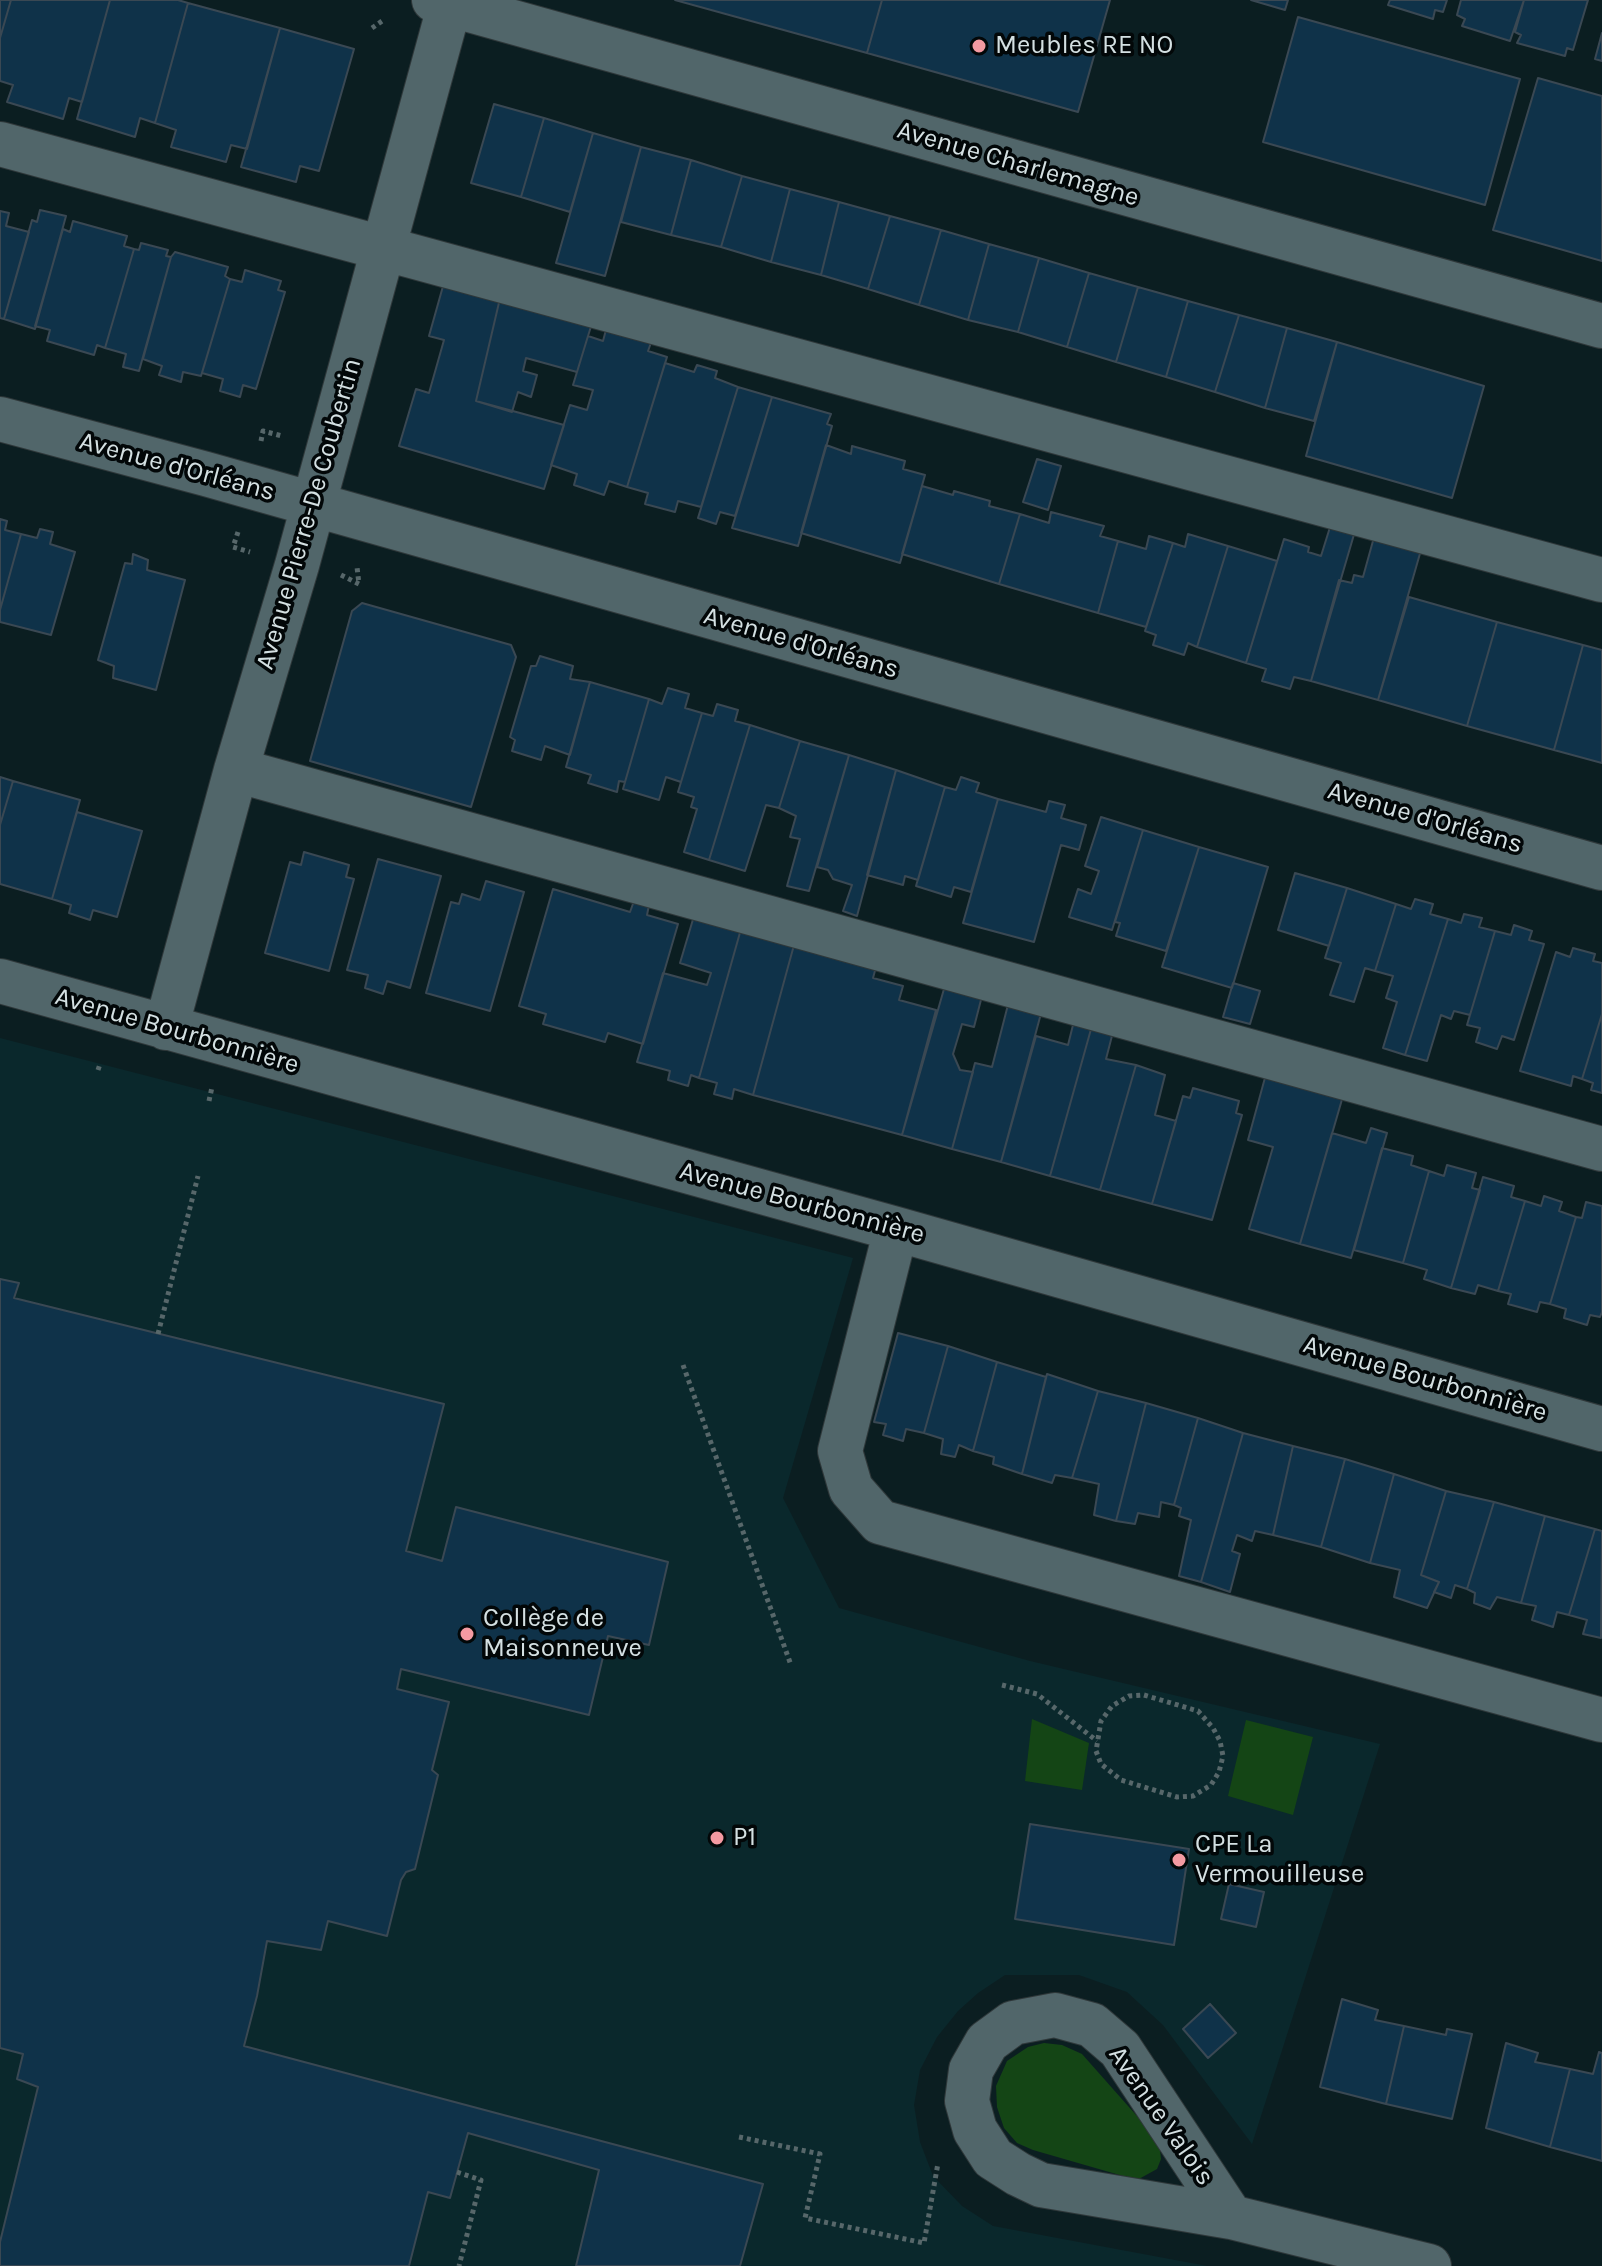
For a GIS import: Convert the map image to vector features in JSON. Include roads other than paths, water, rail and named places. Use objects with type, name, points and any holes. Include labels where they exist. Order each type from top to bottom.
[{"type":"street","name":"Avenue Pierre-De Coubertin","points":[[166,1028],[236,770],[313,506],[383,248],[445,1]]},
{"type":"street","name":"Avenue Charlemagne","points":[[445,1],[1602,326]]},
{"type":"street","points":[[0,144],[1602,580]]},
{"type":"street","name":"Avenue d'Orléans","points":[[0,419],[1602,868]]},
{"type":"street","points":[[236,770],[1602,1149]]},
{"type":"street","name":"Avenue Bourbonnière","points":[[0,981],[896,1229],[1602,1429]]},
{"type":"street","points":[[896,1229],[840,1451],[851,1489],[880,1522],[1602,1720]]},
{"type":"street","name":"Avenue Valois","points":[[1231,2217],[1120,2049],[1092,2025],[1055,2015],[1013,2023],[987,2042],[971,2070],[967,2101],[975,2130],[993,2158],[1041,2185],[1231,2217],[1429,2266]]},
{"type":"place","name":"Meubles RE NO","points":[[979,46]]},
{"type":"place","name":"Collège de Maisonneuve","points":[[467,1634]]},
{"type":"place","name":"P1","points":[[717,1838]]},
{"type":"place","name":"CPE La Vermouilleuse","points":[[1179,1860]]}]
